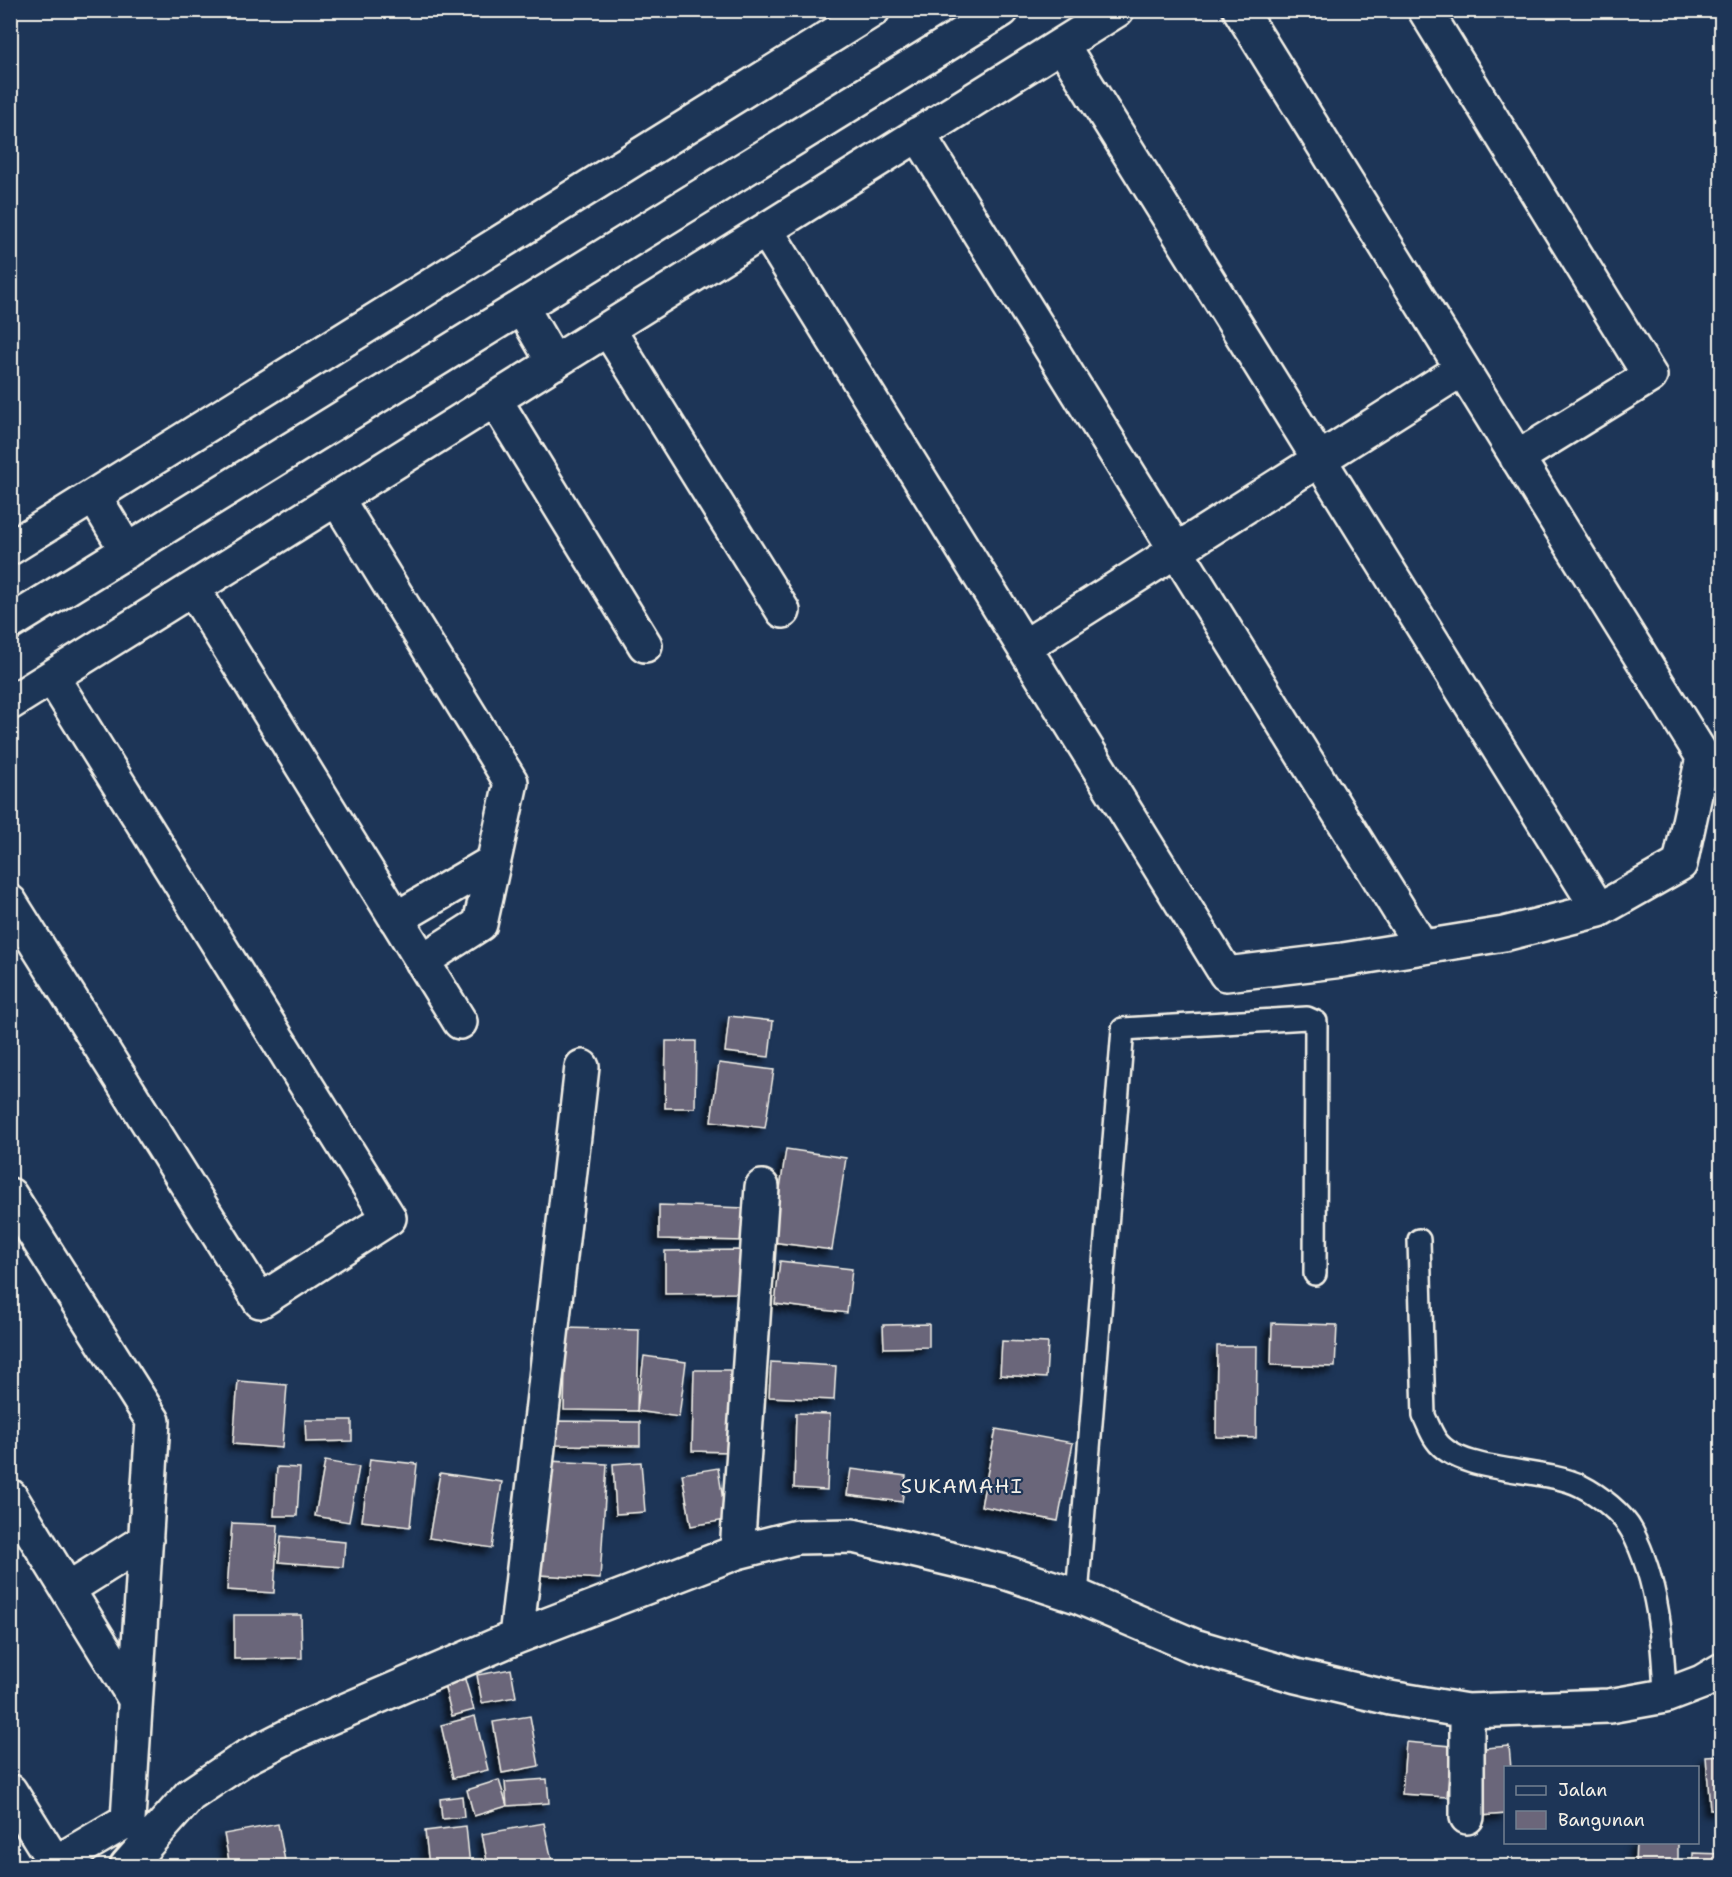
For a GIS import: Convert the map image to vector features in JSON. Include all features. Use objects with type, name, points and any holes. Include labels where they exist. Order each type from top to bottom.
[{"type":"street","points":[[10,548],[873,10]]},
{"type":"street","points":[[10,623],[1002,10]]},
{"type":"street","points":[[10,703],[1117,10]]},
{"type":"street","points":[[766,230],[1226,974],[1343,960],[1504,933],[1599,910],[1680,864],[1703,757],[1240,10]]},
{"type":"street","points":[[1425,10],[1650,376],[1517,458]]},
{"type":"street","points":[[1062,45],[1599,910]]},
{"type":"street","points":[[918,134],[1422,947]]},
{"type":"street","points":[[522,308],[554,363]]},
{"type":"street","points":[[608,329],[783,611]]},
{"type":"street","points":[[1024,647],[1462,369]]},
{"type":"street","points":[[495,400],[645,645]]},
{"type":"street","points":[[94,496],[127,551]]},
{"type":"street","points":[[337,499],[511,782],[480,924],[422,961]]},
{"type":"street","points":[[193,589],[460,1022]]},
{"type":"street","points":[[10,902],[260,1301],[389,1218],[52,677]]},
{"type":"street","points":[[396,919],[494,862]]},
{"type":"street","points":[[516,1637],[582,1067]]},
{"type":"street","points":[[738,1551],[762,1187]]},
{"type":"street","points":[[10,1194],[153,1421],[128,1820],[57,1864],[10,1791]]},
{"type":"street","points":[[10,1496],[135,1699]]},
{"type":"street","points":[[127,1866],[190,1795],[245,1758],[300,1730],[516,1637],[738,1551],[797,1537],[853,1536],[1001,1571],[1077,1596],[1194,1646],[1296,1676],[1390,1698],[1467,1711],[1609,1707],[1665,1695],[1702,1682],[1722,1670]]},
{"type":"street","points":[[68,1589],[146,1540]]},
{"type":"street","points":[[1467,1711],[1467,1818]]},
{"type":"lane","points":[[1077,1596],[1124,1029],[1307,1018],[1316,1022],[1315,1274]]},
{"type":"lane","points":[[1419,1240],[1424,1416],[1437,1441],[1457,1459],[1580,1486],[1608,1505],[1632,1530],[1652,1585],[1663,1648],[1665,1695]]},
{"type":"building","points":[[729,1016],[773,1021],[769,1057],[725,1052]]},
{"type":"building","points":[[666,1041],[696,1041],[695,1108],[665,1108]]},
{"type":"building","points":[[719,1063],[774,1070],[765,1128],[711,1121]]},
{"type":"building","points":[[786,1149],[846,1158],[832,1250],[772,1242]]},
{"type":"building","points":[[659,1205],[746,1208],[745,1241],[659,1239]]},
{"type":"building","points":[[740,1250],[741,1293],[665,1294],[665,1251]]},
{"type":"building","points":[[780,1261],[852,1269],[847,1313],[775,1304]]},
{"type":"building","points":[[1272,1323],[1337,1325],[1335,1367],[1271,1365]]},
{"type":"building","points":[[929,1324],[929,1347],[884,1348],[883,1325]]},
{"type":"building","points":[[566,1328],[639,1330],[637,1411],[564,1410]]},
{"type":"building","points":[[1002,1341],[1048,1343],[1046,1378],[1000,1375]]},
{"type":"building","points":[[1217,1346],[1257,1346],[1256,1438],[1216,1437]]},
{"type":"building","points":[[644,1356],[686,1362],[679,1417],[637,1411]]},
{"type":"building","points":[[771,1362],[836,1366],[834,1400],[769,1397]]},
{"type":"building","points":[[694,1370],[730,1370],[729,1452],[692,1451]]},
{"type":"building","points":[[238,1381],[287,1385],[282,1448],[233,1444]]},
{"type":"building","points":[[796,1413],[830,1414],[827,1490],[794,1488]]},
{"type":"building","points":[[305,1420],[352,1420],[352,1441],[306,1442]]},
{"type":"building","points":[[552,1421],[640,1422],[640,1446],[552,1445]]},
{"type":"building","points":[[996,1429],[1073,1443],[1058,1521],[981,1506]]},
{"type":"building","points":[[370,1459],[417,1464],[410,1527],[362,1521]]},
{"type":"building","points":[[325,1461],[359,1467],[349,1522],[315,1516]]},
{"type":"building","points":[[548,1461],[607,1464],[600,1579],[540,1575]]},
{"type":"building","points":[[641,1462],[645,1512],[616,1514],[613,1464]]},
{"type":"building","points":[[277,1467],[300,1468],[297,1516],[274,1516]]},
{"type":"building","points":[[718,1468],[726,1520],[691,1526],[682,1474]]},
{"type":"building","points":[[851,1469],[906,1476],[902,1502],[847,1495]]},
{"type":"building","points":[[440,1473],[502,1482],[492,1548],[429,1538]]},
{"type":"building","points":[[232,1523],[278,1525],[274,1593],[227,1590]]},
{"type":"building","points":[[281,1536],[345,1542],[343,1567],[279,1562]]},
{"type":"building","points":[[234,1615],[301,1615],[302,1658],[234,1659]]},
{"type":"building","points":[[511,1669],[516,1697],[482,1703],[477,1675]]},
{"type":"building","points":[[464,1676],[474,1710],[452,1716],[443,1681]]},
{"type":"building","points":[[475,1716],[488,1770],[453,1778],[441,1725]]},
{"type":"building","points":[[530,1716],[539,1766],[502,1773],[493,1722]]},
{"type":"building","points":[[1406,1742],[1451,1746],[1447,1797],[1402,1794]]},
{"type":"building","points":[[1509,1746],[1511,1766],[1504,1766],[1504,1814],[1480,1816],[1474,1749]]},
{"type":"building","points":[[1722,1755],[1722,1810],[1710,1810],[1706,1756]]},
{"type":"building","points":[[547,1779],[549,1803],[507,1806],[505,1782]]},
{"type":"building","points":[[499,1780],[507,1806],[474,1816],[467,1790]]},
{"type":"building","points":[[462,1796],[464,1817],[442,1819],[440,1799]]},
{"type":"building","points":[[544,1823],[553,1866],[488,1866],[482,1834]]},
{"type":"building","points":[[278,1824],[286,1866],[230,1866],[224,1834]]},
{"type":"building","points":[[466,1826],[470,1866],[429,1866],[425,1831]]},
{"type":"building","points":[[1636,1844],[1678,1844],[1678,1866],[1635,1866]]},
{"type":"building","points":[[1693,1853],[1722,1854],[1722,1866],[1693,1866]]},
{"type":"district","name":"SUKAMAHI","points":[[962,1486]]}]
